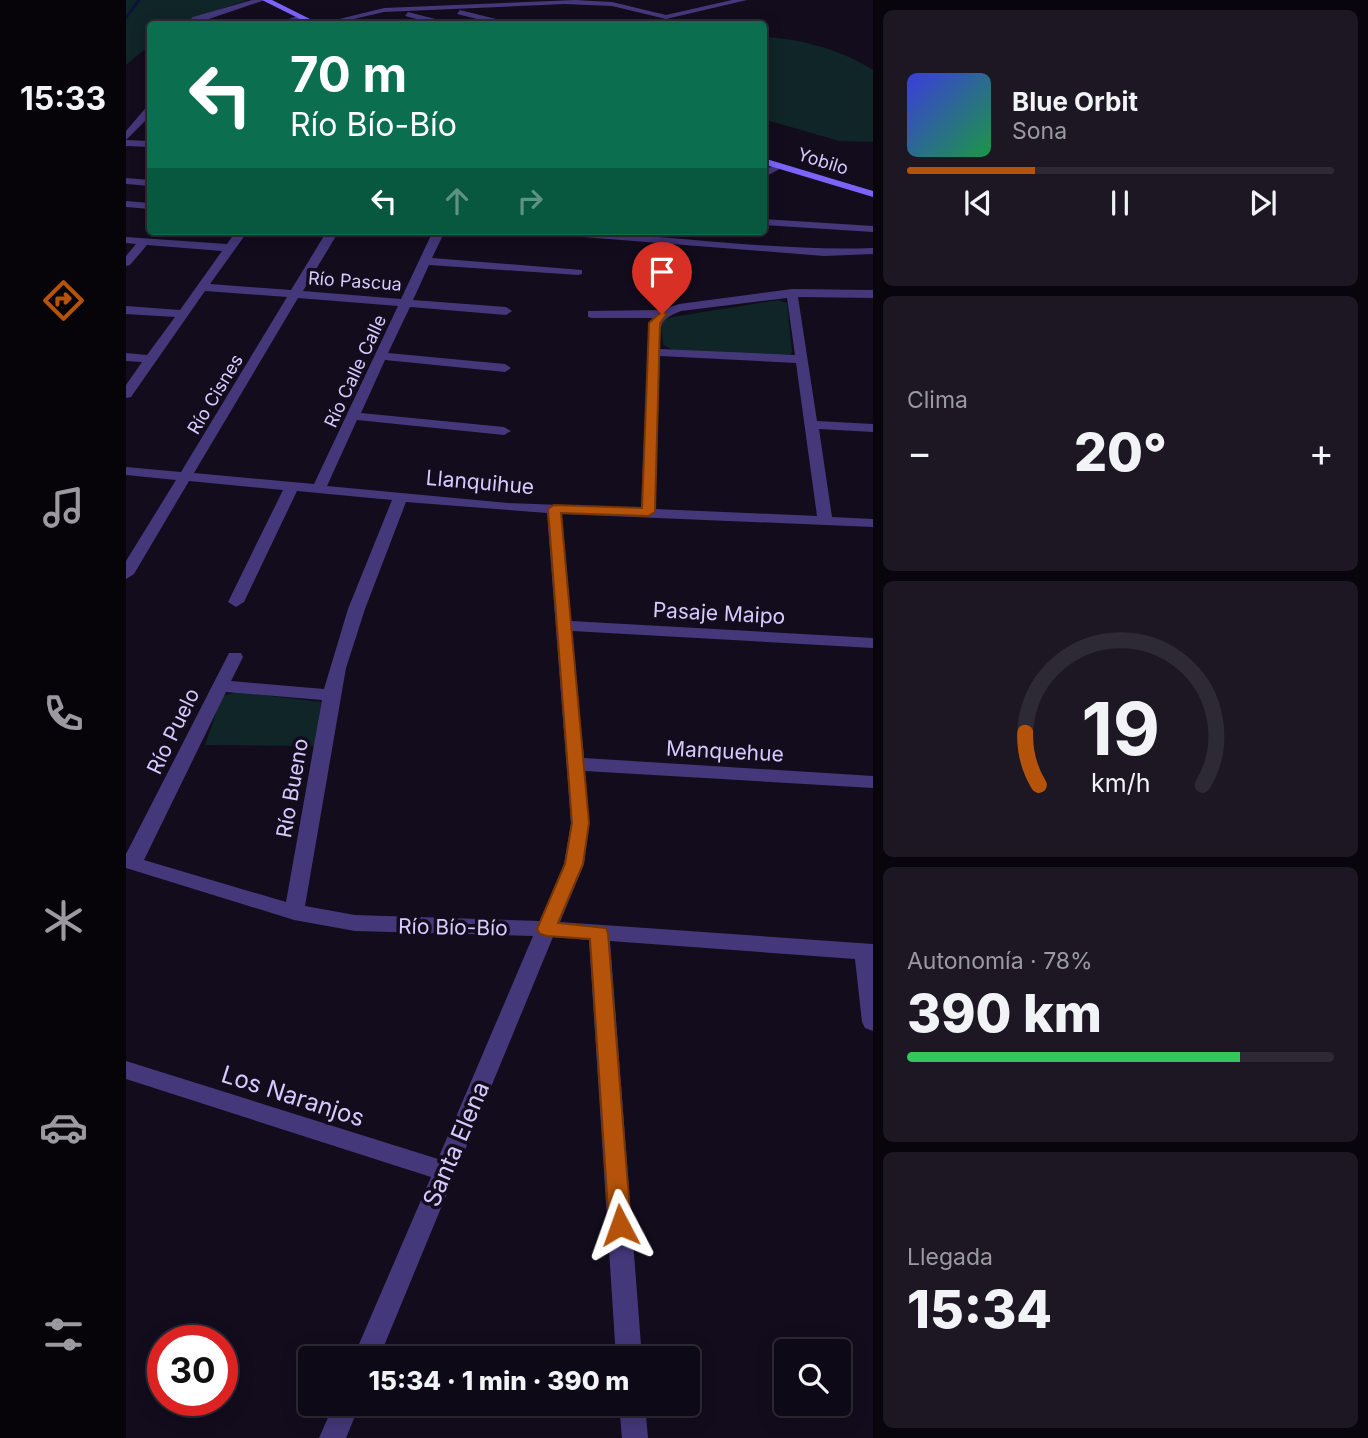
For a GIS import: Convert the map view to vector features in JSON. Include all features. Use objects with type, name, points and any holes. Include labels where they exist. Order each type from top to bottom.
[{"type":"main road","points":[[264,0],[307,21]]},
{"type":"main road","name":"Yobilo","points":[[767,162],[873,194]]},
{"type":"street","points":[[193,21],[264,0]]},
{"type":"street","points":[[334,21],[365,13],[394,10],[588,2],[612,4],[666,18],[743,0]]},
{"type":"street","points":[[444,8],[494,21]]},
{"type":"street","points":[[394,10],[432,21]]},
{"type":"street","points":[[288,21],[298,18]]},
{"type":"street","points":[[126,137],[147,114]]},
{"type":"street","points":[[126,143],[147,144]]},
{"type":"street","points":[[767,173],[780,166]]},
{"type":"street","points":[[126,181],[147,183]]},
{"type":"street","points":[[126,204],[147,206]]},
{"type":"street","points":[[767,222],[873,229]]},
{"type":"street","points":[[126,394],[239,235]]},
{"type":"street","name":"Río Cisnes","points":[[126,575],[331,235]]},
{"type":"street","name":"Río Calle Calle","points":[[319,488],[437,235]]},
{"type":"street","points":[[596,235],[824,253],[873,251]]},
{"type":"street","points":[[126,240],[230,248]]},
{"type":"street","points":[[126,263],[144,241]]},
{"type":"street","points":[[426,261],[578,272]]},
{"type":"street","name":"Río Pascua","points":[[202,287],[506,311]]},
{"type":"street","points":[[592,314],[662,314],[679,308],[792,293],[873,294]]},
{"type":"street","points":[[792,293],[825,520]]},
{"type":"street","points":[[126,310],[182,314]]},
{"type":"street","points":[[648,512],[655,323],[662,314]]},
{"type":"street","points":[[654,352],[802,359]]},
{"type":"street","points":[[381,356],[505,368]]},
{"type":"street","points":[[126,357],[150,359]]},
{"type":"street","points":[[353,416],[504,431]]},
{"type":"street","points":[[811,425],[873,428]]},
{"type":"street","name":"Llanquihue","points":[[126,471],[485,505],[873,523]]},
{"type":"street","points":[[236,602],[292,486]]},
{"type":"street","name":"Río Bueno","points":[[294,912],[327,724],[329,695],[401,496]]},
{"type":"street","name":"Santa Elena","points":[[371,1346],[574,864],[579,844],[580,823],[554,509]]},
{"type":"street","name":"Pasaje Maipo","points":[[563,626],[873,643]]},
{"type":"street","name":"Río Puelo","points":[[129,862],[235,657]]},
{"type":"street","points":[[220,687],[329,695]]},
{"type":"street","name":"Manquehue","points":[[575,764],[873,782]]},
{"type":"street","name":"Río Bío-Bío","points":[[129,862],[294,912],[367,924],[547,929],[868,952]]},
{"type":"street","points":[[599,933],[628,1346]]},
{"type":"street","points":[[868,952],[873,1022]]},
{"type":"street","name":"Los Naranjos","points":[[126,1070],[445,1171]]},
{"type":"street","points":[[332,1438],[342,1416]]},
{"type":"street","points":[[633,1416],[635,1438]]},
{"type":"green space","points":[[126,0],[248,0],[184,21],[147,21],[147,48],[126,65]]},
{"type":"green space","points":[[767,37],[820,46],[873,70],[873,142],[839,141],[767,120]]},
{"type":"green space","points":[[778,300],[787,303],[792,352],[789,355],[675,351],[663,345],[661,325],[666,318]]},
{"type":"green space","points":[[238,692],[321,702],[316,746],[205,745],[222,696]]},
{"type":"waterway","points":[[126,19],[139,0]]},
{"type":"route","points":[[620,1225],[599,933],[547,929],[574,864],[580,823],[554,509],[648,512],[655,323],[662,314]]}]
